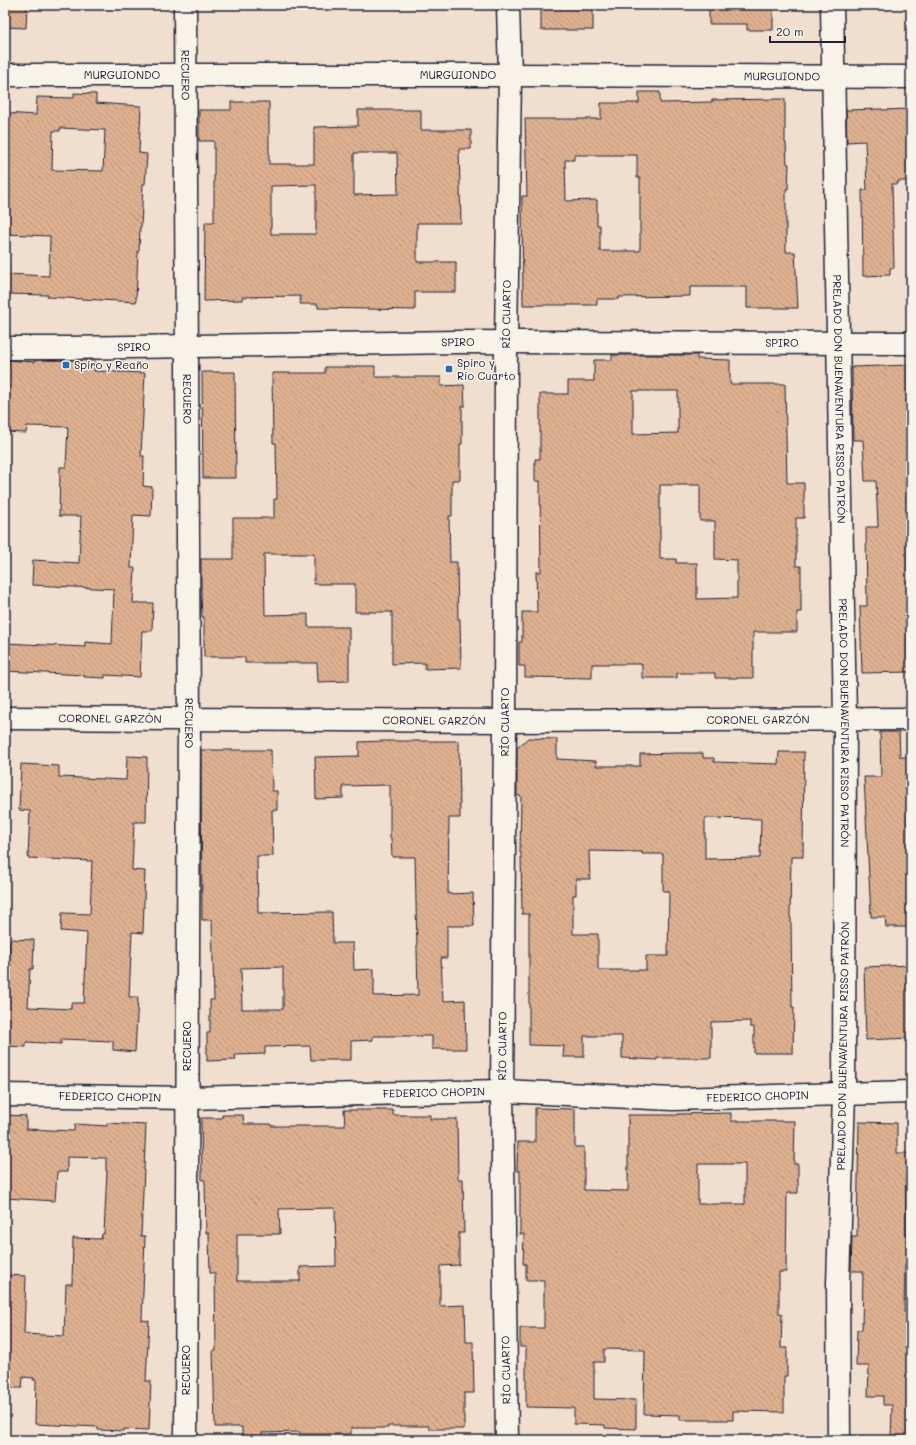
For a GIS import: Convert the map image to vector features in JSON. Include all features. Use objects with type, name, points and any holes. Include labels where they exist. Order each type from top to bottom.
[{"type":"street","name":"RECUERO","points":[[185,5],[184,75],[189,720],[186,1440]]},
{"type":"street","name":"RÍO CUARTO","points":[[507,1440],[502,1091],[506,721],[506,342],[510,75],[508,5]]},
{"type":"street","name":"PRELADO DON BUENAVENTURA RISSO PATRÓN","points":[[832,5],[832,76],[845,718],[844,1094],[838,1284],[839,1440]]},
{"type":"street","name":"MURGUIONDO","points":[[5,75],[911,77]]},
{"type":"street","name":"SPIRO","points":[[5,348],[506,342],[911,343]]},
{"type":"street","name":"CORONEL GARZÓN","points":[[5,718],[506,721],[845,718],[911,719]]},
{"type":"street","name":"FEDERICO CHOPIN","points":[[5,1095],[187,1098],[502,1091],[673,1099],[911,1092]]},
{"type":"building","points":[[5,5],[27,5],[26,28],[5,27]]},
{"type":"building","points":[[541,5],[593,5],[593,30],[541,30]]},
{"type":"building","points":[[709,5],[773,5],[773,30],[747,30],[747,24],[709,24]]},
{"type":"building","points":[[639,92],[660,92],[660,103],[712,102],[712,100],[785,99],[785,143],[787,164],[789,164],[788,189],[786,189],[786,252],[795,252],[798,308],[747,308],[747,287],[690,287],[690,296],[619,297],[619,299],[597,299],[597,305],[523,305],[522,196],[527,196],[525,119],[601,119],[601,103],[639,103]],"holes":[[[574,155],[637,155],[637,178],[640,178],[640,251],[600,251],[600,225],[597,225],[597,200],[566,201],[565,160],[574,160]]]},
{"type":"building","points":[[74,93],[96,94],[96,103],[141,106],[139,153],[147,154],[145,184],[143,184],[141,227],[138,251],[136,302],[48,297],[48,295],[5,294],[5,274],[49,276],[50,236],[5,234],[5,113],[36,115],[37,97],[74,98]],"holes":[[[60,128],[105,130],[103,171],[52,170],[53,131],[60,131]]]},
{"type":"building","points":[[231,102],[269,102],[269,164],[314,164],[314,127],[358,126],[358,110],[421,110],[421,130],[471,130],[471,149],[459,149],[461,223],[417,223],[417,262],[456,262],[456,292],[415,292],[415,310],[318,308],[318,304],[300,304],[300,296],[242,297],[242,300],[204,301],[205,222],[214,222],[214,141],[199,141],[199,110],[231,110]],"holes":[[[354,153],[397,153],[398,194],[354,195]],[[316,185],[316,234],[271,234],[271,186]]]},
{"type":"building","points":[[911,109],[911,181],[898,181],[898,184],[892,184],[894,268],[890,268],[890,275],[863,276],[862,190],[867,190],[865,141],[847,142],[846,110]]},
{"type":"building","points":[[612,355],[697,355],[697,359],[730,360],[730,384],[785,384],[787,483],[804,483],[804,518],[796,518],[796,566],[801,566],[801,612],[797,612],[797,632],[753,632],[753,678],[715,678],[715,673],[677,673],[677,678],[642,678],[642,664],[592,664],[592,678],[525,677],[525,666],[519,666],[519,642],[522,642],[522,612],[537,612],[536,572],[541,572],[540,481],[535,481],[535,459],[540,459],[540,394],[568,394],[568,381],[594,381],[594,360],[612,360]],"holes":[[[633,391],[678,391],[678,433],[633,434]],[[660,485],[700,485],[700,521],[715,521],[715,559],[737,560],[737,598],[697,599],[697,563],[676,563],[676,559],[660,559]]]},
{"type":"building","points":[[5,360],[35,362],[35,360],[95,360],[94,371],[145,373],[141,456],[144,456],[143,486],[152,487],[151,516],[133,515],[131,568],[135,568],[133,603],[153,603],[152,631],[142,631],[140,677],[105,675],[105,678],[84,677],[84,675],[5,671],[5,643],[85,647],[85,642],[112,644],[114,589],[32,585],[33,560],[79,563],[81,516],[59,516],[60,467],[66,467],[68,427],[27,426],[26,433],[5,432]]},
{"type":"building","points":[[911,365],[911,480],[906,480],[908,525],[911,525],[911,672],[862,673],[860,606],[867,606],[866,527],[878,527],[876,481],[865,481],[863,440],[853,440],[852,367]]},
{"type":"building","points":[[375,366],[375,377],[441,377],[441,386],[464,385],[465,406],[462,406],[460,480],[452,480],[452,516],[449,516],[450,562],[457,562],[461,668],[425,669],[425,663],[392,664],[392,612],[355,612],[355,584],[314,584],[314,554],[264,554],[265,615],[308,614],[308,627],[349,627],[349,681],[318,682],[317,663],[245,663],[245,657],[204,657],[204,617],[202,617],[201,559],[233,559],[233,518],[274,518],[274,499],[277,499],[276,443],[273,443],[272,373],[325,373],[325,367]]},
{"type":"building","points":[[202,372],[235,372],[236,478],[203,478]]},
{"type":"building","points":[[880,732],[899,732],[900,757],[911,757],[911,927],[886,927],[885,917],[871,917],[864,777],[881,777]]},
{"type":"building","points":[[528,738],[557,739],[557,759],[596,761],[596,766],[640,766],[640,754],[677,753],[703,753],[703,758],[714,758],[714,762],[778,764],[779,752],[804,752],[803,857],[791,857],[790,918],[792,1007],[794,1007],[793,1053],[754,1053],[754,1027],[750,1027],[750,1021],[711,1022],[711,1058],[657,1058],[657,1060],[622,1058],[622,1036],[584,1036],[584,1057],[563,1057],[564,1046],[529,1045],[529,914],[522,914],[520,853],[521,796],[517,796],[517,748]],"holes":[[[705,818],[761,819],[760,858],[705,859]],[[589,851],[663,854],[663,891],[669,891],[668,956],[646,956],[646,970],[598,970],[598,934],[573,934],[573,895],[576,895],[576,879],[590,879]]]},
{"type":"building","points":[[459,741],[460,818],[449,818],[448,894],[473,893],[474,926],[447,926],[447,958],[441,958],[443,1001],[465,1000],[466,1049],[432,1049],[432,1036],[373,1036],[373,1040],[351,1041],[351,1060],[311,1060],[310,1046],[265,1047],[265,1054],[235,1055],[236,1060],[207,1061],[207,1033],[210,1033],[210,1000],[214,1000],[212,920],[202,920],[201,750],[271,750],[272,791],[277,791],[277,810],[272,810],[273,856],[257,856],[258,913],[332,912],[333,943],[353,943],[354,970],[374,969],[374,996],[418,995],[415,857],[392,857],[390,838],[390,785],[343,786],[343,798],[316,799],[315,757],[359,756],[359,742]],"holes":[[[283,967],[283,1009],[242,1009],[241,968]]]},
{"type":"building","points":[[127,756],[147,757],[146,822],[134,822],[132,870],[145,871],[143,933],[132,932],[129,997],[138,997],[135,1052],[113,1050],[113,1041],[61,1039],[61,1044],[26,1042],[26,1047],[5,1046],[5,974],[8,974],[10,939],[34,940],[33,969],[30,969],[28,1007],[71,1009],[71,1003],[84,1003],[87,933],[61,931],[62,913],[90,914],[92,861],[28,858],[30,811],[19,810],[21,764],[59,766],[59,777],[126,780]]},
{"type":"building","points":[[911,965],[911,1038],[866,1040],[864,967]]},
{"type":"building","points":[[535,1108],[575,1109],[575,1147],[584,1147],[584,1190],[628,1191],[628,1115],[731,1113],[731,1121],[795,1121],[794,1164],[798,1164],[798,1193],[787,1193],[786,1272],[779,1272],[779,1314],[782,1314],[781,1348],[787,1348],[787,1376],[784,1376],[784,1412],[733,1411],[733,1420],[680,1420],[680,1415],[644,1414],[645,1351],[604,1349],[604,1362],[594,1362],[594,1399],[636,1400],[636,1429],[605,1428],[605,1425],[574,1424],[574,1408],[526,1407],[526,1347],[520,1347],[520,1328],[544,1328],[544,1280],[526,1280],[526,1264],[523,1264],[524,1234],[520,1234],[520,1171],[517,1171],[518,1142],[535,1142]],"holes":[[[698,1164],[745,1164],[745,1204],[698,1204]]]},
{"type":"building","points":[[344,1110],[393,1110],[393,1115],[430,1115],[430,1119],[457,1119],[458,1179],[463,1179],[464,1233],[459,1233],[459,1265],[440,1266],[440,1306],[465,1305],[466,1342],[473,1342],[474,1393],[464,1393],[464,1429],[429,1429],[429,1426],[388,1426],[388,1428],[351,1428],[351,1434],[300,1434],[300,1432],[262,1433],[262,1439],[242,1439],[242,1427],[215,1427],[213,1350],[216,1350],[215,1273],[210,1273],[209,1233],[206,1233],[205,1180],[202,1180],[201,1118],[222,1118],[222,1115],[243,1115],[244,1124],[271,1124],[271,1126],[345,1126]],"holes":[[[335,1208],[336,1266],[300,1267],[300,1281],[237,1281],[237,1234],[280,1234],[279,1209]]]},
{"type":"building","points":[[5,1115],[26,1116],[26,1129],[74,1131],[75,1124],[107,1126],[107,1123],[146,1125],[141,1236],[145,1236],[142,1320],[149,1321],[146,1381],[151,1381],[149,1430],[98,1430],[98,1427],[35,1424],[36,1380],[33,1380],[34,1378],[23,1377],[22,1388],[5,1388],[5,1275],[26,1276],[24,1334],[64,1336],[66,1284],[72,1284],[73,1238],[101,1239],[102,1234],[104,1234],[107,1171],[106,1158],[67,1157],[67,1172],[57,1172],[55,1201],[5,1198]]},
{"type":"building","points":[[859,1122],[897,1123],[897,1153],[911,1153],[911,1175],[906,1175],[906,1235],[911,1235],[911,1264],[905,1264],[904,1312],[911,1312],[910,1440],[891,1440],[892,1405],[883,1405],[883,1396],[868,1396],[869,1366],[856,1366],[857,1330],[862,1330],[863,1271],[851,1271],[852,1237],[857,1237]]},
{"type":"place","name":"Spiro y Reaño","points":[[66,365]]},
{"type":"place","name":"Spiro y Río Cuarto","points":[[449,369]]}]
